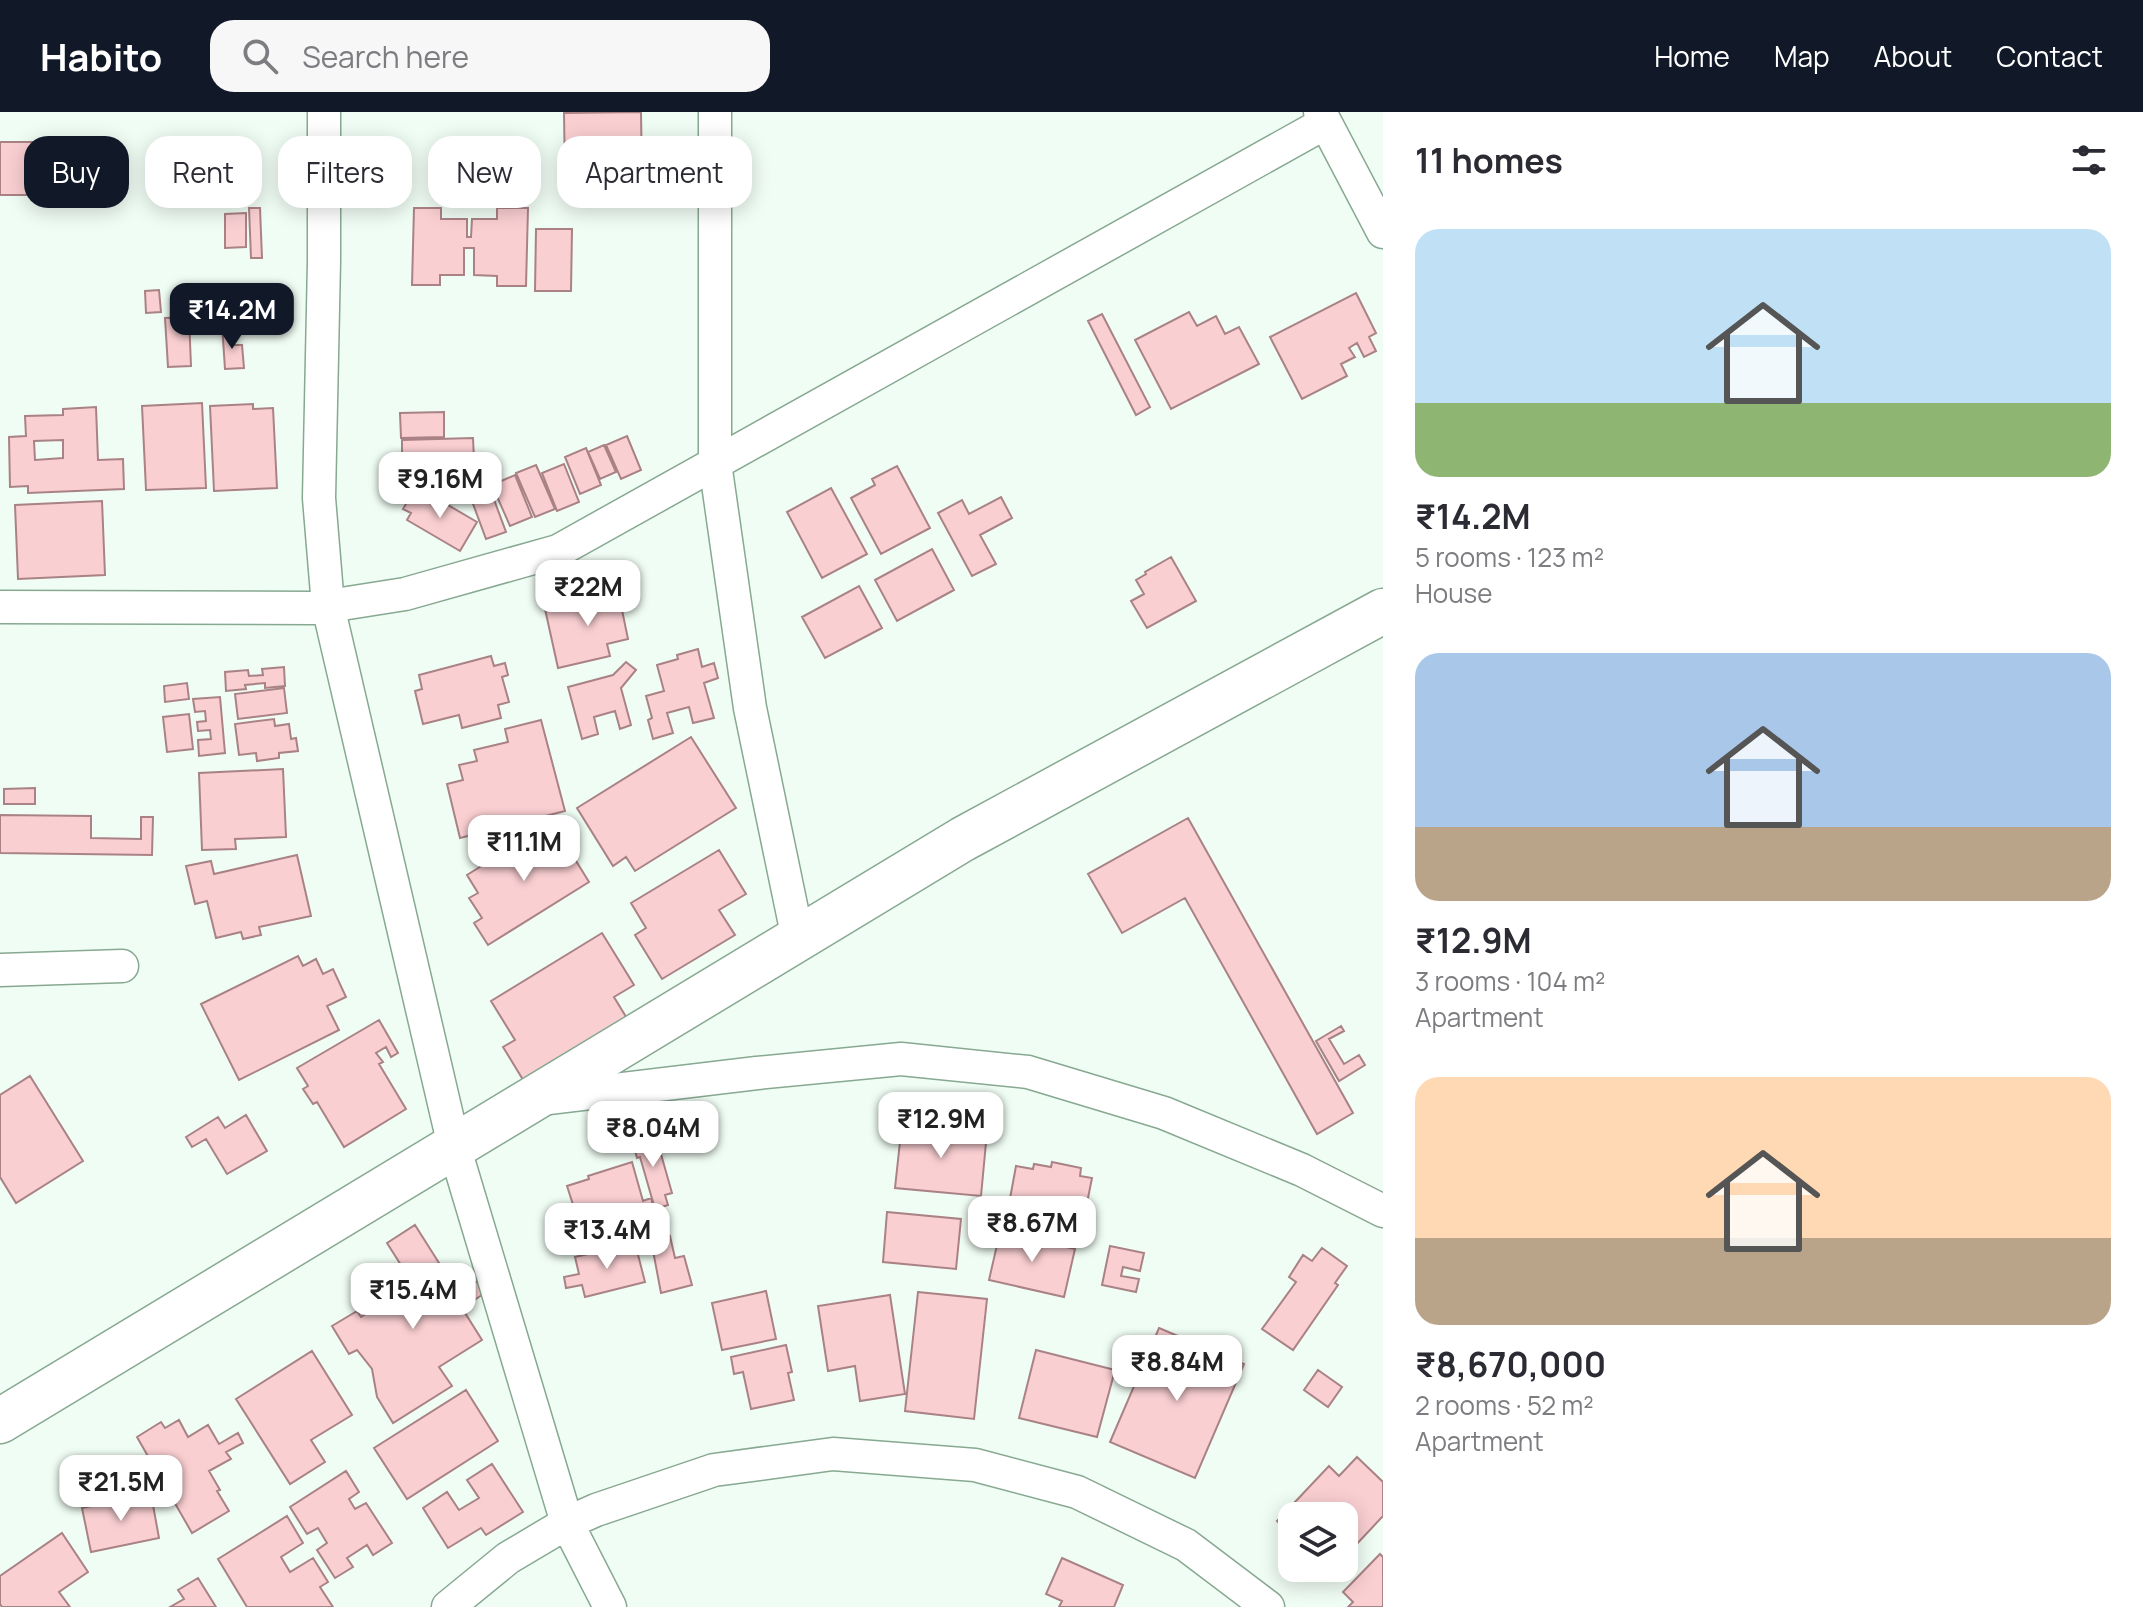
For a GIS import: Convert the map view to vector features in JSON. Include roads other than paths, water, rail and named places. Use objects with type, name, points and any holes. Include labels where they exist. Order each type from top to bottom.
[{"type":"street","points":[[324,112],[319,498],[328,606],[454,1146],[567,1523],[610,1607]]},
{"type":"street","points":[[715,112],[715,463],[750,708],[798,939]]},
{"type":"street","points":[[0,607],[316,608],[405,594],[558,551],[1322,117],[1383,232]]},
{"type":"street","points":[[0,1421],[963,839],[1383,611]]},
{"type":"street","points":[[0,970],[122,966]]},
{"type":"street","points":[[531,1100],[901,1059],[1028,1072],[1164,1113],[1302,1170],[1383,1211]]},
{"type":"street","points":[[448,1607],[508,1558],[567,1523],[596,1510],[714,1470],[833,1454],[975,1465],[1077,1492],[1186,1545],[1268,1607]]}]
